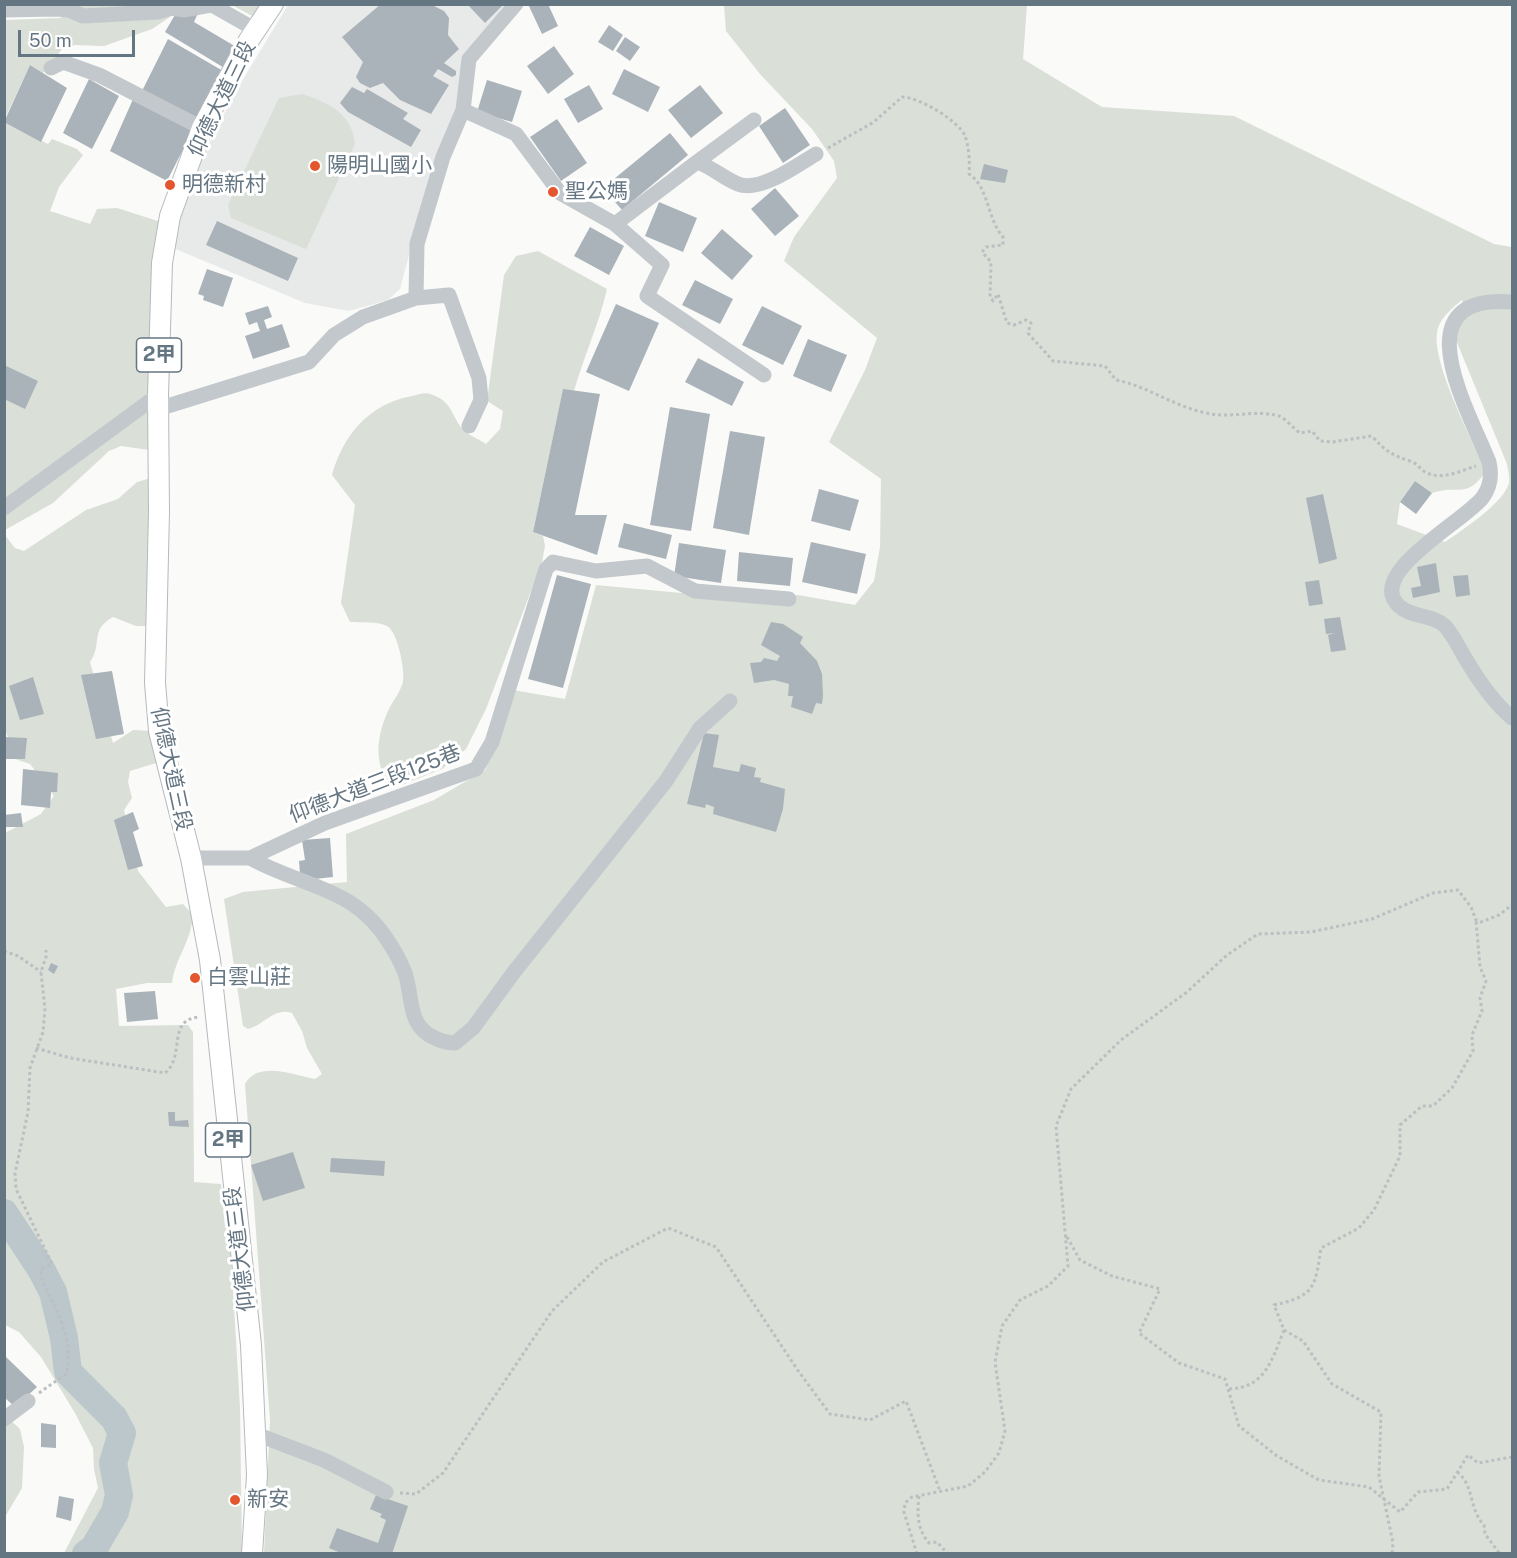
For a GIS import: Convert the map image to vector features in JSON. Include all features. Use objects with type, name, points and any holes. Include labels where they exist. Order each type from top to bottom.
[{"type":"main road","name":"仰德大道三段","points":[[252,1554],[258,1475],[251,1345],[210,960],[191,858],[159,731],[155,683],[159,512],[158,402],[164,252],[170,216],[202,128],[256,30],[273,4]]},
{"type":"street","points":[[416,298],[417,244],[443,157],[463,110],[469,58],[516,4]]},
{"type":"street","points":[[4,10],[27,7],[69,10],[82,16],[158,12],[171,8],[185,10],[212,5],[256,30]]},
{"type":"street","points":[[51,68],[63,62],[99,75],[202,128]]},
{"type":"street","points":[[463,110],[516,134],[560,193],[615,224],[662,265],[647,296],[764,375]]},
{"type":"street","points":[[615,224],[754,120]]},
{"type":"street","points":[[697,162],[709,166],[740,185],[765,183],[816,154]]},
{"type":"street","points":[[4,508],[158,402],[309,362],[334,335],[363,317],[416,298],[448,295],[479,378],[481,400],[469,426]]},
{"type":"street","points":[[1512,302],[1480,302],[1466,309],[1456,319],[1447,345],[1450,364],[1489,462],[1490,485],[1483,498],[1408,560],[1394,578],[1392,588],[1394,598],[1400,606],[1435,619],[1445,626],[1482,686],[1512,718]]},
{"type":"street","name":"仰德大道三段125巷","points":[[191,858],[250,858],[325,823],[476,768],[492,742],[546,569],[553,562],[596,571],[647,566],[695,591],[789,599]]},
{"type":"street","points":[[250,858],[286,877],[347,898],[370,917],[390,944],[405,973],[416,1020],[422,1030],[444,1042],[454,1043],[473,1028],[514,972],[666,782],[700,728],[730,700]]},
{"type":"street","points":[[4,1419],[28,1401]]},
{"type":"street","points":[[256,1434],[324,1460],[387,1492]]},
{"type":"path","points":[[816,154],[874,122],[902,97],[924,104],[938,111],[965,135],[970,162],[969,174],[978,180],[996,229],[1003,237],[1002,245],[986,247],[982,252],[991,262],[990,297],[993,301],[998,294],[1007,323],[1014,325],[1026,320],[1031,323],[1028,333],[1053,361],[1105,366],[1116,380],[1132,383],[1182,407],[1224,415],[1264,413],[1280,416],[1300,433],[1312,431],[1320,441],[1332,442],[1372,436],[1385,451],[1402,461],[1410,461],[1435,476],[1446,476],[1489,462]]},
{"type":"path","points":[[917,1554],[904,1512],[905,1503],[912,1497],[968,1486],[985,1472],[999,1453],[1005,1431],[994,1362],[1002,1326],[1020,1300],[1048,1286],[1068,1266],[1056,1126],[1071,1089],[1121,1040],[1187,992],[1227,955],[1258,934],[1311,932],[1372,919],[1433,893],[1458,890],[1471,906],[1476,920],[1480,967],[1486,981],[1480,998],[1482,1011],[1472,1035],[1473,1051],[1452,1088],[1433,1106],[1422,1106],[1400,1125],[1400,1156],[1374,1210],[1359,1228],[1321,1248],[1316,1282],[1298,1300],[1274,1305],[1284,1329],[1303,1341],[1332,1384],[1381,1412],[1378,1459],[1383,1498],[1393,1543],[1392,1554]]},
{"type":"path","points":[[1476,920],[1481,922],[1499,915],[1512,905]]},
{"type":"path","points":[[28,1401],[66,1374],[68,1362],[65,1329],[41,1273],[41,1269],[52,1264],[16,1189],[15,1173],[28,1112],[30,1068],[43,1032],[45,1009],[40,972],[46,957],[46,950]]},
{"type":"path","points":[[4,951],[18,956],[40,972]]},
{"type":"path","points":[[36,1048],[70,1058],[165,1073],[171,1068],[181,1024],[188,1018],[215,1015]]},
{"type":"path","points":[[387,1492],[416,1494],[443,1473],[552,1311],[603,1262],[668,1228],[717,1247],[799,1372],[830,1414],[870,1420],[906,1401],[940,1491]]},
{"type":"path","points":[[1065,1233],[1080,1260],[1112,1276],[1160,1289],[1139,1333],[1179,1363],[1225,1379],[1239,1426],[1277,1456],[1319,1480],[1369,1487],[1400,1512],[1419,1492],[1447,1489],[1468,1455],[1478,1462],[1512,1457]]},
{"type":"path","points":[[1228,1389],[1242,1390],[1262,1377],[1284,1329]]},
{"type":"path","points":[[1457,1472],[1466,1478],[1478,1518],[1484,1525],[1485,1534],[1500,1554]]},
{"type":"path","points":[[919,1496],[918,1518],[921,1534],[929,1543],[937,1542],[948,1554]]},
{"type":"shaded area","points":[[64,5],[206,5],[176,13],[152,29],[104,46],[75,45],[62,49],[43,73],[30,65],[5,118],[4,20],[61,18]]},
{"type":"shaded area","points":[[232,5],[267,5],[256,18]]},
{"type":"shaded area","name":"陽明山國小","points":[[288,5],[511,5],[467,56],[458,106],[430,176],[400,289],[388,300],[349,311],[305,303],[173,248],[176,226],[186,193],[202,157],[236,91]]},
{"type":"shaded area","points":[[724,5],[1027,5],[1023,59],[1102,107],[1234,116],[1494,244],[1512,247],[1512,1553],[264,1553],[270,1420],[245,1084],[251,1077],[267,1071],[287,1072],[315,1079],[322,1074],[307,1048],[302,1031],[292,1013],[274,1015],[248,1029],[243,1026],[224,899],[243,892],[347,882],[346,834],[434,800],[485,770],[513,690],[565,699],[596,585],[692,594],[798,595],[855,605],[874,581],[880,547],[881,479],[829,442],[865,370],[877,338],[784,261],[794,237],[837,178],[834,161],[812,129],[760,74],[726,31]],"holes":[[[1462,300],[1456,340],[1507,464],[1509,483],[1491,508],[1445,542],[1397,524],[1400,502],[1415,481],[1432,493],[1462,490],[1473,485],[1486,471],[1454,402],[1437,346],[1437,332],[1443,318]]]},
{"type":"shaded area","points":[[302,94],[338,111],[349,124],[355,144],[306,249],[231,218],[228,205],[279,98]]},
{"type":"shaded area","points":[[5,122],[48,144],[52,139],[77,149],[83,155],[59,187],[50,211],[90,224],[97,209],[117,208],[161,222],[149,450],[121,446],[109,451],[53,503],[5,530]]},
{"type":"shaded area","points":[[538,251],[607,289],[574,391],[563,390],[533,532],[543,536],[545,546],[542,562],[486,709],[466,749],[442,769],[399,786],[387,782],[380,764],[379,744],[382,725],[403,682],[400,652],[387,626],[350,622],[341,603],[355,505],[332,475],[343,447],[360,424],[383,406],[397,400],[423,393],[437,397],[449,407],[462,429],[486,444],[500,429],[503,411],[487,401],[504,275],[516,256]]},
{"type":"shaded area","points":[[151,478],[151,615],[146,626],[136,626],[113,617],[106,622],[99,632],[96,649],[90,662],[113,743],[133,730],[152,731],[156,744],[156,763],[130,771],[128,782],[132,798],[124,810],[138,871],[166,907],[183,904],[193,915],[189,935],[172,983],[147,983],[116,989],[119,1026],[188,1025],[193,1032],[194,1182],[221,1184],[231,1256],[240,1408],[242,1553],[64,1553],[98,1488],[93,1448],[41,1357],[19,1332],[5,1325],[5,833],[41,814],[54,796],[30,764],[15,759],[5,729],[4,534],[15,548],[24,551],[86,510],[118,499],[137,482]]},
{"type":"shaded area","points":[[5,1415],[20,1429],[24,1447],[22,1488],[5,1517]]},
{"type":"building","points":[[381,4],[430,4],[444,11],[449,18],[448,35],[459,49],[444,63],[456,71],[456,75],[452,77],[438,69],[433,76],[449,85],[431,114],[400,100],[383,83],[370,88],[360,83],[356,77],[363,62],[342,37]]},
{"type":"building","points":[[467,4],[504,4],[485,23]]},
{"type":"building","points":[[528,4],[548,4],[558,26],[542,34]]},
{"type":"building","points":[[176,13],[198,13],[194,22],[238,48],[226,69],[165,32]]},
{"type":"building","points":[[609,25],[623,35],[613,51],[598,42]]},
{"type":"building","points":[[625,37],[640,47],[630,61],[616,51]]},
{"type":"building","points":[[168,39],[223,71],[199,123],[141,93]]},
{"type":"building","points":[[554,46],[574,74],[548,94],[527,66]]},
{"type":"building","points":[[30,65],[67,88],[41,142],[4,122]]},
{"type":"building","points":[[624,69],[660,87],[648,112],[612,94]]},
{"type":"building","points":[[89,79],[119,96],[92,149],[63,133]]},
{"type":"building","points":[[487,80],[522,91],[512,122],[477,112]]},
{"type":"building","points":[[589,85],[603,109],[578,123],[564,99]]},
{"type":"building","points":[[700,85],[723,113],[691,138],[668,110]]},
{"type":"building","points":[[352,87],[364,93],[367,89],[408,113],[403,119],[421,130],[411,147],[348,112],[340,103]]},
{"type":"building","points":[[134,97],[193,130],[167,181],[110,151]]},
{"type":"building","points":[[785,108],[810,145],[783,163],[759,126]]},
{"type":"building","points":[[557,119],[587,163],[561,181],[530,137]]},
{"type":"building","points":[[670,133],[688,155],[622,210],[603,188]]},
{"type":"building","points":[[984,164],[1008,170],[1005,183],[980,179]]},
{"type":"building","points":[[775,188],[799,216],[775,236],[751,209]]},
{"type":"building","points":[[659,202],[697,218],[683,252],[645,236]]},
{"type":"building","points":[[217,221],[298,258],[288,281],[206,245]]},
{"type":"building","points":[[590,227],[624,246],[609,275],[574,256]]},
{"type":"building","points":[[722,229],[753,256],[732,280],[701,253]]},
{"type":"building","points":[[207,269],[233,278],[223,307],[203,300],[204,296],[198,294]]},
{"type":"building","points":[[695,280],[733,299],[720,324],[682,305]]},
{"type":"building","points":[[616,304],[659,323],[629,391],[586,372]]},
{"type":"building","points":[[268,306],[272,317],[264,320],[267,329],[282,324],[290,347],[253,359],[245,336],[260,331],[257,322],[249,325],[245,313]]},
{"type":"building","points":[[762,306],[802,326],[783,365],[742,345]]},
{"type":"building","points":[[808,339],[847,355],[831,392],[793,376]]},
{"type":"building","points":[[698,358],[744,382],[732,406],[685,382]]},
{"type":"building","points":[[4,365],[38,381],[25,409],[4,399]]},
{"type":"building","points":[[563,389],[600,394],[575,515],[607,515],[597,555],[533,532]]},
{"type":"building","points":[[670,407],[710,414],[691,531],[650,525]]},
{"type":"building","points":[[730,431],[765,437],[749,535],[713,528]]},
{"type":"building","points":[[1415,481],[1432,493],[1416,514],[1400,502]]},
{"type":"building","points":[[819,489],[859,500],[850,531],[811,521]]},
{"type":"building","points":[[1323,494],[1337,559],[1319,564],[1306,498]]},
{"type":"building","points":[[624,523],[672,535],[666,559],[618,547]]},
{"type":"building","points":[[811,542],[866,554],[857,594],[802,582]]},
{"type":"building","points":[[679,543],[726,550],[721,583],[674,576]]},
{"type":"building","points":[[739,552],[793,558],[790,586],[737,581]]},
{"type":"building","points":[[1436,563],[1440,592],[1413,598],[1411,588],[1421,586],[1417,567]]},
{"type":"building","points":[[557,575],[591,584],[563,688],[528,679]]},
{"type":"building","points":[[1468,575],[1470,595],[1456,597],[1453,576]]},
{"type":"building","points":[[1319,580],[1323,604],[1309,606],[1305,582]]},
{"type":"building","points":[[1340,617],[1346,650],[1331,652],[1328,635],[1335,633],[1326,634],[1324,619]]},
{"type":"building","points":[[771,622],[783,624],[803,637],[800,643],[817,661],[822,674],[823,695],[822,704],[816,703],[812,714],[791,707],[793,696],[788,696],[789,684],[774,680],[754,683],[750,663],[761,662],[764,658],[777,661],[780,656],[761,645]]},
{"type":"building","points":[[112,671],[124,734],[96,739],[81,675]]},
{"type":"building","points":[[33,677],[44,714],[20,720],[9,686]]},
{"type":"building","points":[[704,733],[719,735],[713,767],[739,772],[741,764],[756,768],[754,777],[761,778],[760,782],[785,789],[783,809],[776,832],[713,814],[714,807],[706,804],[705,808],[687,804]]},
{"type":"building","points":[[4,737],[27,738],[25,759],[4,759]]},
{"type":"building","points":[[23,769],[58,773],[57,792],[51,792],[50,808],[21,805]]},
{"type":"building","points":[[133,812],[139,829],[133,832],[143,866],[128,870],[114,820]]},
{"type":"building","points":[[21,813],[23,827],[4,827],[4,815]]},
{"type":"building","points":[[330,838],[333,877],[305,880],[300,874],[299,861],[305,860],[302,840]]},
{"type":"building","points":[[51,963],[58,966],[54,974],[48,970]]},
{"type":"building","points":[[155,991],[158,1019],[127,1022],[124,993]]},
{"type":"building","points":[[168,1112],[175,1112],[175,1121],[188,1120],[189,1127],[169,1126]]},
{"type":"building","points":[[293,1152],[305,1188],[263,1201],[251,1165]]},
{"type":"building","points":[[331,1158],[385,1161],[384,1176],[330,1172]]},
{"type":"building","points":[[4,1355],[37,1387],[15,1407],[4,1397]]},
{"type":"building","points":[[41,1423],[56,1425],[56,1448],[41,1447]]},
{"type":"building","points":[[376,1495],[408,1506],[392,1554],[343,1554],[329,1548],[337,1528],[378,1543],[386,1520],[380,1517],[382,1514],[370,1509]]},
{"type":"building","points":[[59,1496],[74,1499],[71,1521],[56,1517]]},
{"type":"waterway","points":[[4,1213],[41,1269],[53,1292],[64,1338],[68,1372],[114,1418],[122,1433],[113,1463],[119,1495],[115,1512],[94,1548],[86,1554]]},
{"type":"place","name":"陽明山國小","points":[[315,166]]},
{"type":"place","name":"明德新村","points":[[170,185]]},
{"type":"place","name":"聖公媽","points":[[553,192]]},
{"type":"place","name":"白雲山莊","points":[[195,978]]},
{"type":"place","name":"新安","points":[[235,1500]]}]
